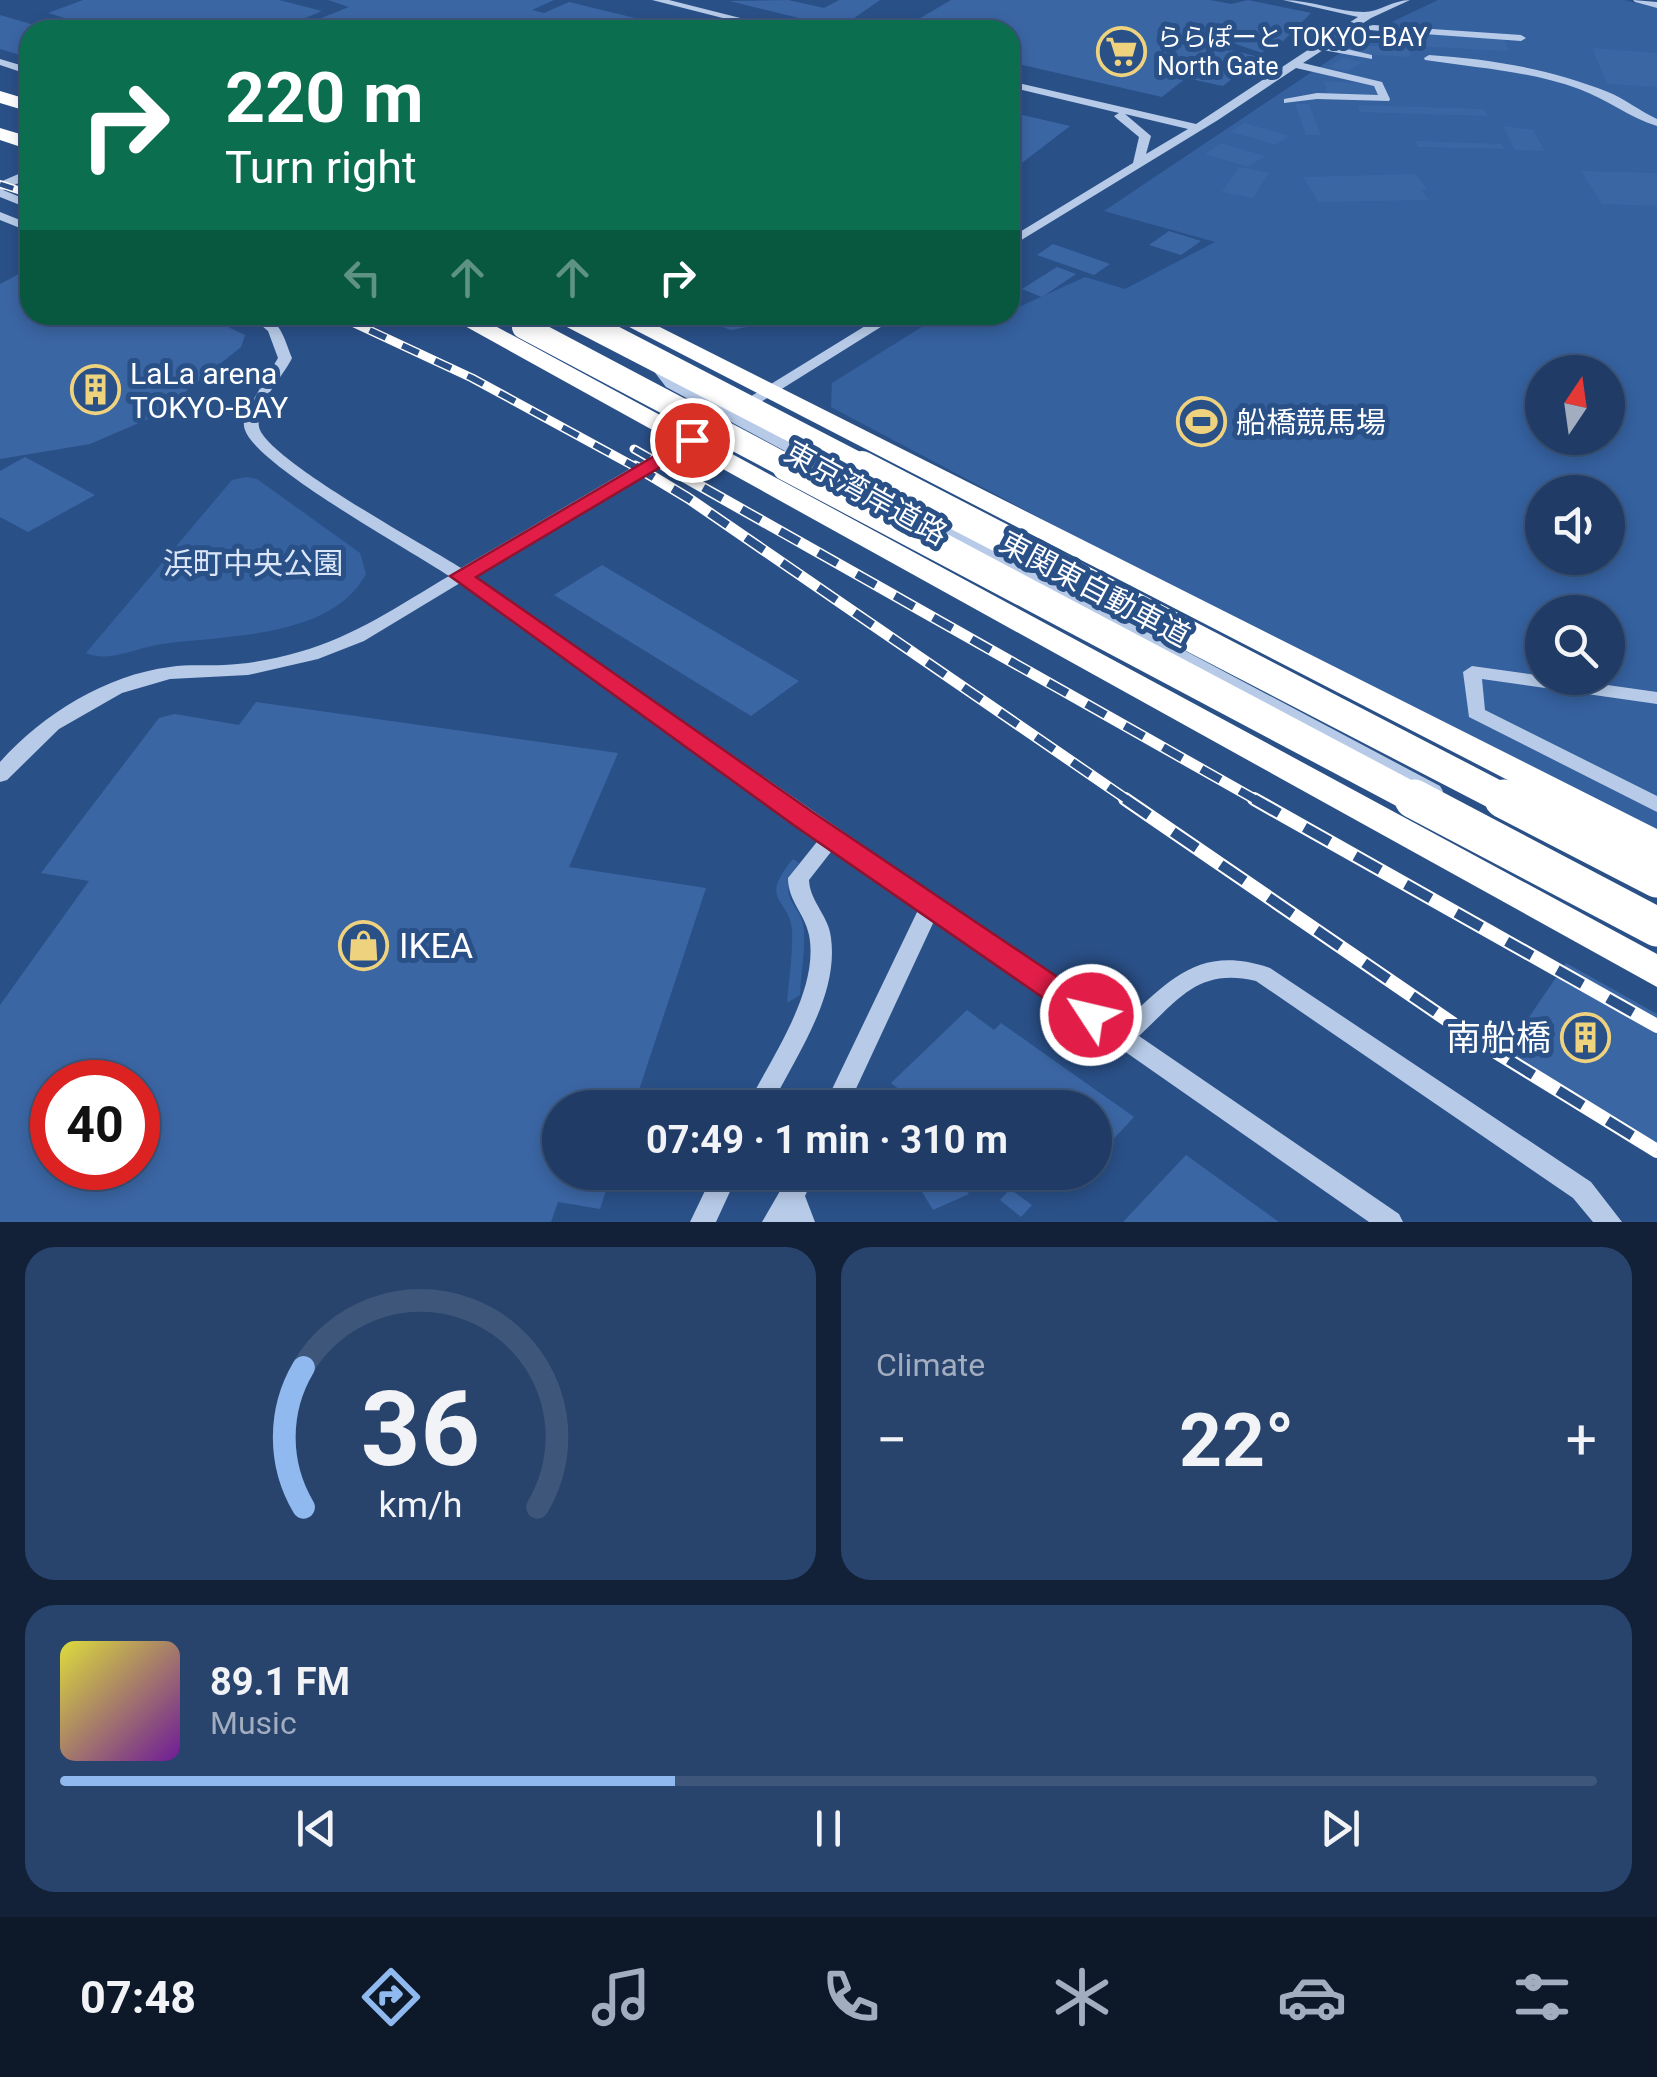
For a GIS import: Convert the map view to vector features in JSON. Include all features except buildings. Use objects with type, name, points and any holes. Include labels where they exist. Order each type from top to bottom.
[{"type":"highway","name":"東京湾岸道路","points":[[475,325],[692,440],[1656,971]]},
{"type":"highway","name":"東関東自動車道","points":[[519,325],[1657,926]]},
{"type":"highway","name":"東関東自動車道","points":[[589,325],[1657,878]]},
{"type":"highway","name":"東京湾岸道路","points":[[638,325],[1657,844]]},
{"type":"street","points":[[657,0],[741,20]]},
{"type":"street","points":[[1288,0],[1313,2],[1367,16]]},
{"type":"street","points":[[1020,237],[1198,128],[1367,16],[1404,0]]},
{"type":"street","points":[[1638,0],[1657,5]]},
{"type":"street","points":[[1373,28],[1521,38]]},
{"type":"street","points":[[1320,46],[1368,57]]},
{"type":"street","points":[[1429,58],[1468,60],[1572,82],[1616,99],[1657,123]]},
{"type":"street","points":[[1295,62],[1372,81]]},
{"type":"street","points":[[1294,99],[1384,98],[1378,84],[1295,62]]},
{"type":"street","points":[[1262,84],[1294,99],[1324,100]]},
{"type":"street","points":[[1020,86],[1198,128]]},
{"type":"street","points":[[1102,106],[1146,136],[1138,165]]},
{"type":"street","points":[[269,325],[274,329],[284,358],[251,421],[256,437],[284,462],[461,576],[831,838],[1390,1222]]},
{"type":"street","points":[[605,325],[643,348],[671,384],[1556,857],[1588,879],[1656,971]]},
{"type":"street","points":[[0,775],[24,746],[55,722],[117,688],[165,673],[273,665],[325,652],[692,440],[877,325]]},
{"type":"street","points":[[1657,698],[1472,672],[1476,713],[1657,805]]},
{"type":"street","points":[[767,1090],[812,997],[819,969],[820,928],[799,896],[798,878],[831,838]]},
{"type":"street","points":[[844,1090],[931,905]]},
{"type":"street","points":[[1123,1037],[1196,972],[1216,966],[1240,967],[1262,974],[1582,1190],[1609,1222]]},
{"type":"street","points":[[704,1222],[719,1190]]},
{"type":"street","points":[[775,1222],[795,1190]]},
{"type":"street","points":[[799,1190],[802,1222]]},
{"type":"green space","name":"船橋競馬場","points":[[1438,0],[1624,0],[1657,8],[1657,833],[1157,580],[831,407],[832,383],[925,325],[1020,325],[1020,306],[1085,277],[1125,289],[1215,242],[1104,211],[1373,31]]},
{"type":"green space","name":"浜町中央公園","points":[[257,479],[360,553],[366,574],[350,595],[328,611],[274,630],[161,644],[113,656],[86,653],[232,480]]},
{"type":"green space","points":[[793,859],[799,863],[789,893],[802,921],[804,946],[800,995],[787,1003],[792,930],[776,892]]},
{"type":"railway","points":[[0,184],[20,191]]},
{"type":"railway","points":[[358,325],[472,378],[639,469]]},
{"type":"railway","points":[[634,449],[669,469]]},
{"type":"railway","points":[[635,466],[688,498],[1129,801]]},
{"type":"railway","points":[[665,466],[1258,801]]},
{"type":"railway","points":[[1125,799],[1478,1041],[1657,1151]]},
{"type":"railway","points":[[1254,799],[1657,1026]]},
{"type":"place","name":"ららぽーと TOKYO−BAY North Gate","points":[[1122,51]]},
{"type":"place","name":"LaLa arena TOKYO-BAY","points":[[95,390]]},
{"type":"place","name":"船橋競馬場","points":[[1201,422]]},
{"type":"place","name":"IKEA","points":[[364,946]]},
{"type":"place","name":"南船橋","points":[[1586,1038]]},
{"type":"route","points":[[692,440],[461,576],[804,819],[1091,1015]]}]
